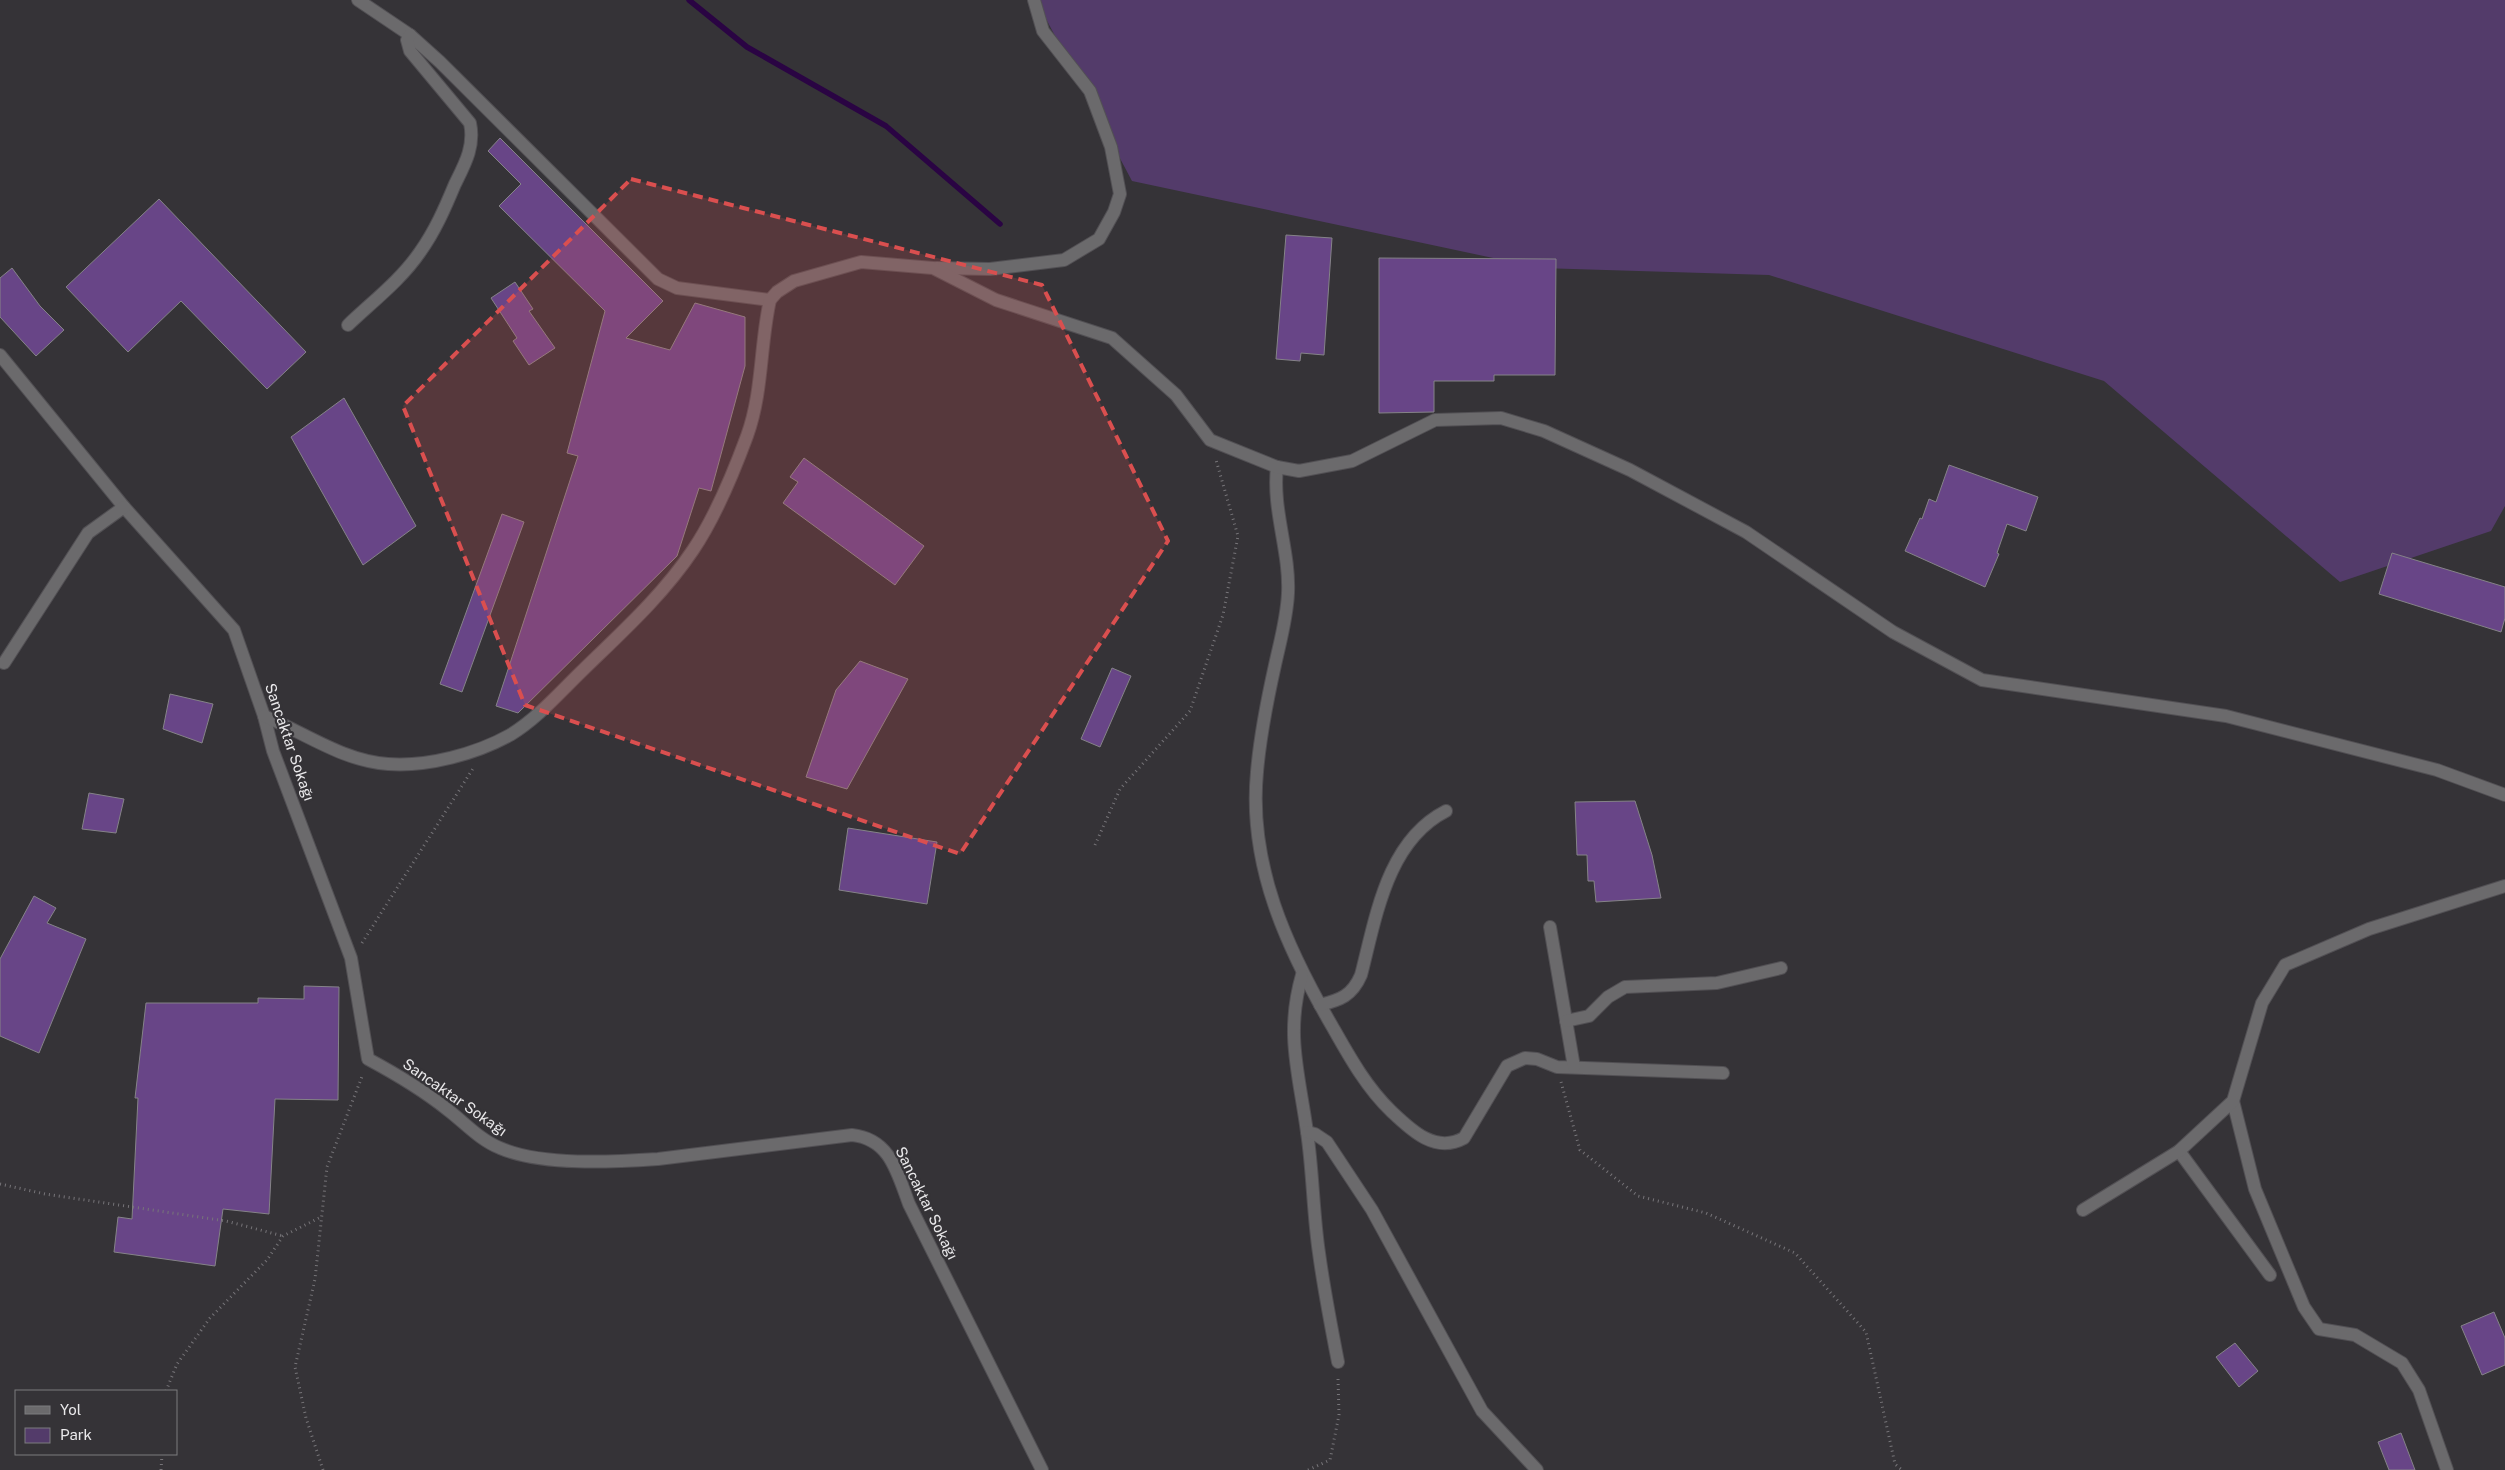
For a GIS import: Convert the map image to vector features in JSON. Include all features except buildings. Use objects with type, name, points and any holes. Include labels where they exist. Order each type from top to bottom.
[{"type":"street","points":[[358,0],[410,35],[658,279],[677,288],[770,300]]},
{"type":"street","points":[[264,716],[343,754],[368,762],[390,765],[441,760],[468,752],[509,735],[536,716],[638,616],[668,584],[694,549],[724,492],[748,434],[759,379],[770,300],[777,292],[794,281],[861,262],[933,268],[990,268],[1064,260],[1099,239],[1114,212],[1120,194],[1111,147],[1090,90],[1043,31],[1034,0]]},
{"type":"street","points":[[348,326],[403,273],[420,252],[436,226],[470,150],[472,132],[470,123],[410,51],[408,40],[410,35]]},
{"type":"street","points":[[933,268],[996,300],[1112,338],[1176,395],[1210,440],[1277,468],[1299,471],[1352,461],[1436,420],[1501,418],[1544,431],[1587,450],[1746,532],[1892,632],[1982,680],[2226,716],[2437,770],[2505,794]]},
{"type":"street","name":"Sancaktar Sokağı","points":[[0,355],[124,507],[234,630],[264,716],[273,751],[351,958],[368,1059],[426,1093],[470,1129],[499,1148],[536,1159],[628,1161],[658,1159],[852,1135],[867,1137],[874,1141],[886,1152],[895,1168],[909,1204],[1042,1470]]},
{"type":"street","points":[[1277,468],[1275,490],[1288,563],[1288,594],[1285,621],[1265,711],[1257,773],[1256,814],[1261,858],[1277,917],[1302,974],[1344,1048],[1385,1105],[1410,1129],[1433,1142],[1455,1143],[1464,1138],[1507,1066],[1525,1058],[1537,1059],[1557,1067],[1723,1073]]},
{"type":"street","points":[[4,663],[88,533],[124,507]]},
{"type":"street","points":[[1320,1005],[1342,1000],[1354,988],[1361,975],[1383,894],[1397,861],[1422,828],[1446,811]]},
{"type":"street","points":[[2083,1210],[2180,1151],[2233,1101],[2262,1003],[2285,965],[2370,929],[2505,886]]},
{"type":"street","points":[[1550,927],[1574,1067]]},
{"type":"street","points":[[1566,1021],[1589,1016],[1608,997],[1625,987],[1717,983],[1781,968]]},
{"type":"street","points":[[1302,974],[1295,1001],[1292,1028],[1294,1052],[1307,1132],[1319,1253],[1338,1362]]},
{"type":"street","points":[[2233,1101],[2255,1189],[2304,1307],[2319,1328],[2354,1335],[2402,1364],[2419,1390],[2448,1470]]},
{"type":"street","points":[[1307,1132],[1327,1142],[1372,1210],[1415,1293],[1482,1411],[1537,1470]]},
{"type":"street","points":[[2180,1151],[2270,1274]]},
{"type":"path","points":[[1095,845],[1120,788],[1190,710],[1223,615],[1238,536],[1210,440]]},
{"type":"path","points":[[351,958],[374,926],[476,764]]},
{"type":"path","points":[[323,1470],[306,1418],[296,1367],[315,1279],[327,1167],[368,1059]]},
{"type":"path","points":[[1557,1067],[1580,1150],[1638,1196],[1706,1213],[1795,1253],[1866,1332],[1895,1464],[1902,1470]]},
{"type":"path","points":[[0,1184],[45,1194],[226,1221],[283,1236]]},
{"type":"path","points":[[166,1390],[177,1364],[210,1318],[267,1260],[283,1236],[322,1217]]},
{"type":"path","points":[[1308,1470],[1330,1460],[1338,1415],[1338,1362]]},
{"type":"path","points":[[161,1470],[162,1455]]},
{"type":"highlighted area","points":[[631,179],[1042,285],[1168,541],[960,854],[525,705],[403,406]]},
{"type":"green space","points":[[1036,0],[2505,0],[2505,506],[2491,531],[2340,582],[2104,381],[1769,275],[1540,268],[1132,181]]},
{"type":"waterway","points":[[689,0],[747,47],[886,126],[1000,224]]}]
